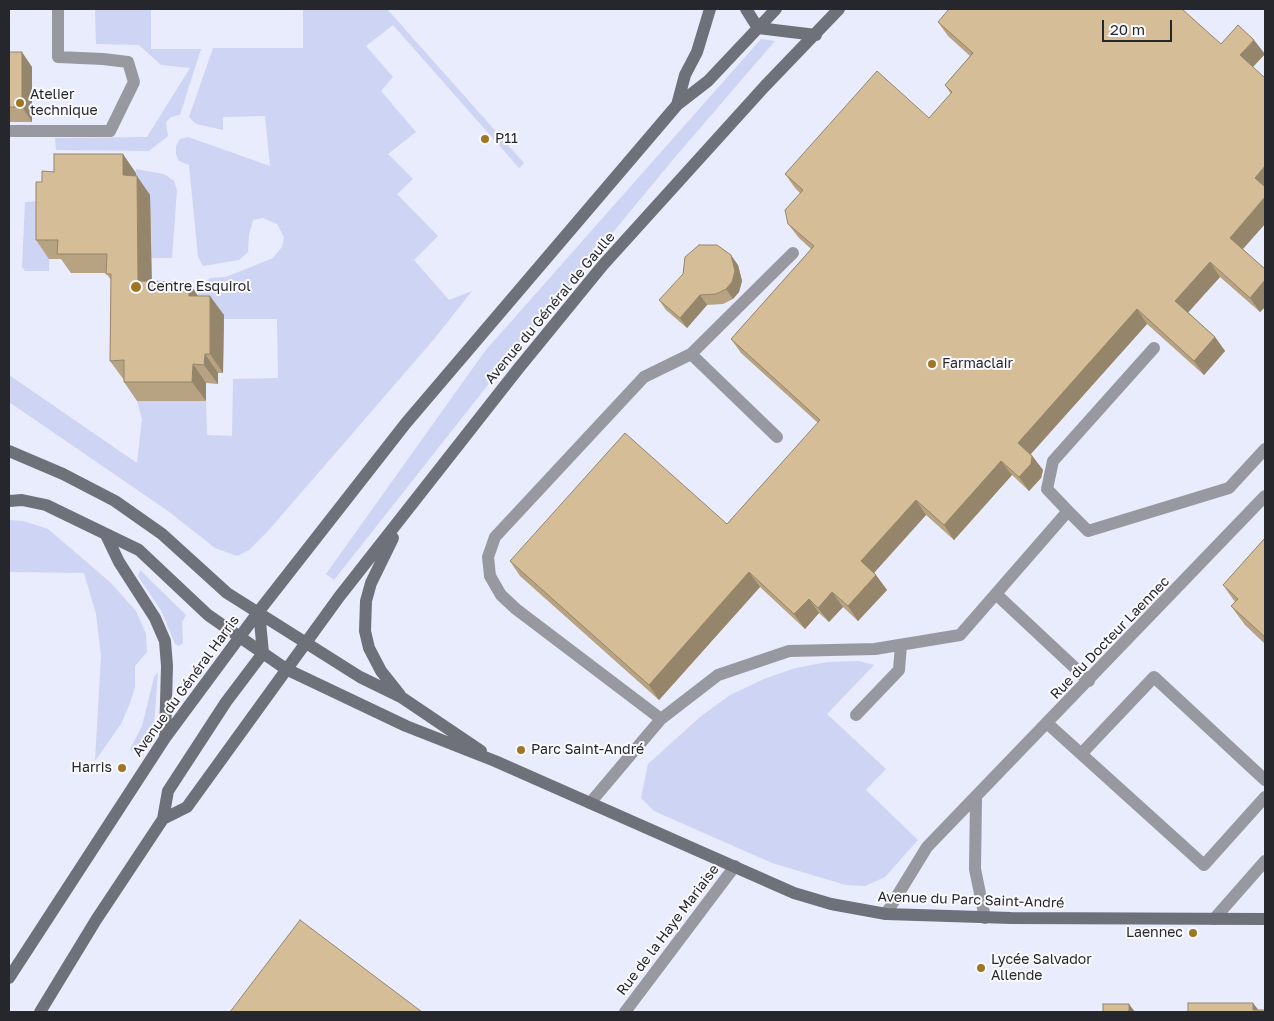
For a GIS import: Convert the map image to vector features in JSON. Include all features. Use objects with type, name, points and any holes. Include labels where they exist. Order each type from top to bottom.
[{"type":"main road","points":[[677,105],[685,75],[697,52],[710,9]]},
{"type":"main road","points":[[746,9],[758,28]]},
{"type":"main road","points":[[259,611],[406,423],[677,105],[708,81],[776,9]]},
{"type":"main road","name":"Avenue du Général de Gaulle","points":[[305,643],[518,369],[604,265],[765,86],[839,9]]},
{"type":"main road","points":[[758,28],[816,35]]},
{"type":"main road","points":[[9,451],[63,474],[115,501],[162,534],[227,593],[259,611],[305,643],[360,677],[401,697],[495,761]]},
{"type":"main road","points":[[9,501],[22,500],[46,505],[139,550],[208,615],[286,669],[406,726],[495,761]]},
{"type":"main road","points":[[401,697],[382,671],[369,648],[365,618],[372,583],[404,516]]},
{"type":"main road","points":[[106,534],[119,562],[155,618],[165,641],[167,666],[165,738]]},
{"type":"main road","name":"Avenue du Général Harris","points":[[9,978],[165,738],[259,611]]},
{"type":"main road","name":"Avenue du Général Harris","points":[[259,611],[262,653]]},
{"type":"main road","points":[[163,819],[187,807],[305,643]]},
{"type":"main road","points":[[40,1012],[96,920],[163,819],[168,791],[226,702],[262,653]]},
{"type":"main road","name":"Avenue du Parc Saint-André","points":[[495,761],[794,892],[831,904],[886,914],[985,918],[1265,919]]},
{"type":"street","points":[[9,131],[110,131],[134,82],[128,62],[58,57],[58,9]]},
{"type":"street","points":[[661,719],[516,609],[501,595],[490,576],[488,557],[495,537],[644,377],[691,354],[793,253]]},
{"type":"street","points":[[1154,348],[1053,461],[1047,489],[1088,531],[1229,488],[1265,449]]},
{"type":"street","points":[[691,354],[777,437]]},
{"type":"street","name":"Rue du Docteur Laennec","points":[[886,914],[927,847],[976,799],[1265,496]]},
{"type":"street","points":[[590,803],[661,719],[718,675],[789,650],[876,649],[960,635],[1068,511]]},
{"type":"street","points":[[997,594],[1088,681]]},
{"type":"street","points":[[856,715],[899,670],[901,645]]},
{"type":"street","points":[[1081,754],[1154,676],[1265,780]]},
{"type":"street","points":[[1048,724],[1204,865],[1265,797]]},
{"type":"street","points":[[976,799],[975,869],[985,918]]},
{"type":"street","points":[[1214,919],[1265,861]]},
{"type":"street","name":"Rue de la Haye Mariaise","points":[[625,1012],[735,866]]},
{"type":"shaded area","points":[[95,9],[151,9],[151,49],[201,49],[180,115],[171,117],[166,122],[168,136],[149,151],[56,150],[55,138],[147,137],[190,68],[161,65],[139,45],[96,44]]},
{"type":"shaded area","points":[[303,9],[387,9],[524,163],[519,168],[393,25],[366,46],[393,77],[381,91],[416,132],[388,154],[413,179],[397,194],[438,236],[414,260],[449,300],[472,291],[435,338],[268,531],[249,550],[237,556],[215,548],[168,511],[9,402],[9,375],[137,463],[142,419],[137,401],[206,401],[207,435],[232,436],[233,379],[278,378],[277,319],[224,319],[223,315],[198,300],[198,293],[202,285],[210,278],[226,277],[273,258],[282,247],[284,237],[277,224],[263,218],[253,220],[249,235],[248,252],[239,260],[203,266],[198,257],[189,165],[179,161],[176,154],[176,146],[180,139],[188,137],[270,166],[265,116],[223,117],[223,130],[196,124],[189,117],[213,48],[303,48]]},
{"type":"shaded area","points":[[761,39],[775,41],[676,156],[514,352],[334,580],[326,574],[485,351]]},
{"type":"shaded area","points":[[136,169],[164,174],[174,181],[177,190],[172,258],[150,258],[136,194]]},
{"type":"shaded area","points":[[50,201],[49,271],[25,271],[22,267],[25,202]]},
{"type":"shaded area","points":[[9,520],[23,521],[48,529],[111,583],[136,611],[146,634],[147,652],[135,666],[135,687],[130,703],[121,724],[95,761],[101,656],[96,614],[84,573],[9,572]]},
{"type":"shaded area","points":[[140,570],[186,615],[182,622],[183,643],[179,646],[175,644],[162,612],[138,576]]},
{"type":"shaded area","points":[[859,661],[874,665],[827,714],[886,769],[866,790],[918,840],[885,877],[865,886],[846,885],[772,863],[654,811],[641,798],[648,764],[700,717],[730,695],[764,679],[795,668],[828,662]]},
{"type":"shaded area","points":[[158,672],[154,726],[145,749],[138,756],[130,749],[142,726],[154,677]]},
{"type":"building","name":"Farmaclair","points":[[949,9],[1182,9],[1221,44],[1238,25],[1254,40],[1240,55],[1265,78],[1265,166],[1255,178],[1265,187],[1265,197],[1230,238],[1265,269],[1265,280],[1250,298],[1210,262],[1175,301],[1215,337],[1194,361],[1137,309],[1018,443],[1032,456],[1031,464],[1019,477],[1001,461],[944,525],[916,500],[861,561],[876,575],[848,606],[832,592],[818,608],[809,599],[794,614],[749,572],[649,685],[510,561],[625,433],[727,524],[820,420],[731,339],[814,246],[788,224],[785,210],[803,190],[785,174],[877,71],[929,118],[952,92],[945,85],[973,53],[938,22]]},
{"type":"building","points":[[9,52],[22,52],[22,107],[9,107]]},
{"type":"building","name":"Centre Esquirol","points":[[54,154],[123,154],[123,175],[137,176],[138,281],[189,282],[189,296],[210,296],[210,354],[205,354],[204,365],[193,364],[192,382],[124,382],[124,360],[110,361],[111,274],[106,274],[107,254],[57,254],[58,240],[36,240],[36,182],[42,182],[42,171],[54,172]]},
{"type":"building","points":[[699,245],[717,245],[731,255],[735,271],[732,282],[726,289],[716,294],[700,295],[680,318],[659,300],[683,274],[685,257]]},
{"type":"building","points":[[1265,538],[1265,637],[1231,606],[1238,599],[1223,585]]},
{"type":"building","points":[[300,920],[422,1012],[230,1012]]},
{"type":"building","points":[[1188,1003],[1253,1003],[1253,1010],[1265,1010],[1265,1012],[1188,1012]]},
{"type":"building","points":[[1103,1004],[1129,1004],[1129,1012],[1103,1012]]},
{"type":"place","name":"Atelier technique","points":[[20,103]]},
{"type":"place","name":"P11","points":[[485,139]]},
{"type":"place","name":"Centre Esquirol","points":[[136,287]]},
{"type":"place","name":"Farmaclair","points":[[932,364]]},
{"type":"place","name":"Parc Saint-André","points":[[521,750]]},
{"type":"place","name":"Harris","points":[[122,768]]},
{"type":"place","name":"Laennec","points":[[1193,933]]},
{"type":"place","name":"Lycée Salvador Allende","points":[[981,968]]}]
